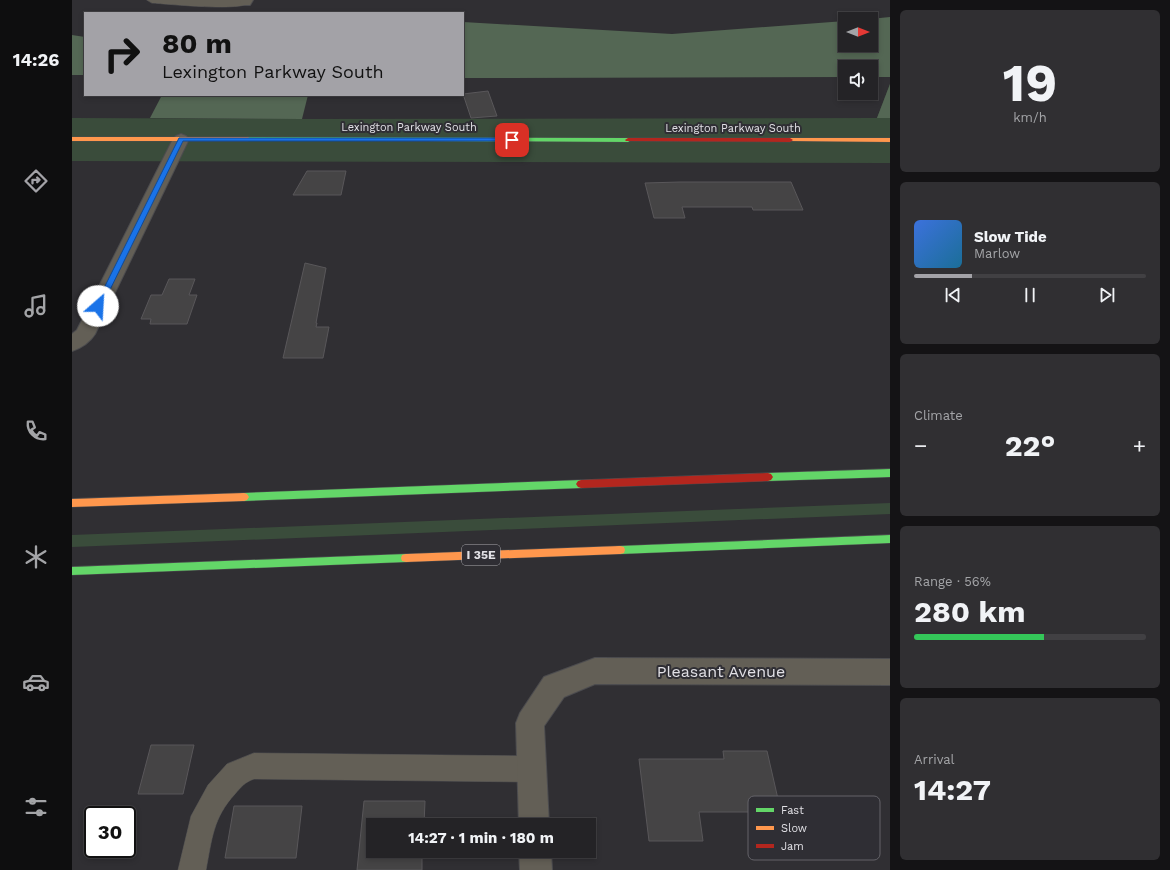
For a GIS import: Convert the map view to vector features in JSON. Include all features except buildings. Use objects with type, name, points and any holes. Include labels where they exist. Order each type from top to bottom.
[{"type":"main road","name":"Lexington Parkway South","points":[[72,138],[890,140]]},
{"type":"main road","points":[[72,503],[890,472]]},
{"type":"main road","name":"I 35E","points":[[72,571],[890,539]]},
{"type":"street","points":[[72,344],[85,334],[181,139]]},
{"type":"street","name":"Pleasant Avenue","points":[[532,769],[530,723],[554,687],[595,670],[890,672]]},
{"type":"street","points":[[532,769],[534,818]]},
{"type":"street","points":[[535,858],[536,870]]},
{"type":"lane","points":[[152,0],[212,4],[247,1]]},
{"type":"lane","points":[[192,870],[204,816],[210,805],[217,794],[236,773],[254,766],[532,769]]},
{"type":"green space","points":[[890,17],[890,77],[878,77],[878,60],[838,60],[838,77],[464,78],[464,22],[672,34],[838,22],[838,52],[878,52],[878,18]]},
{"type":"green space","points":[[72,35],[84,37],[84,75],[72,75]]},
{"type":"green space","points":[[890,84],[890,163],[72,161],[72,118],[877,118]]},
{"type":"green space","points":[[890,84],[890,118],[877,118]]},
{"type":"green space","points":[[161,96],[308,96],[302,119],[150,118]]},
{"type":"green space","points":[[890,503],[890,514],[72,547],[72,535]]},
{"type":"traffic: fast","points":[[248,139],[628,140]]},
{"type":"traffic: fast","points":[[768,477],[890,473]]},
{"type":"traffic: fast","points":[[244,497],[581,484]]},
{"type":"traffic: fast","points":[[620,550],[890,539]]},
{"type":"traffic: fast","points":[[72,571],[406,558]]},
{"type":"traffic: slow","points":[[72,139],[248,139]]},
{"type":"traffic: slow","points":[[790,140],[890,140]]},
{"type":"traffic: slow","points":[[72,503],[244,497]]},
{"type":"traffic: slow","points":[[406,558],[620,550]]},
{"type":"traffic: jam","points":[[628,140],[790,140]]},
{"type":"traffic: jam","points":[[581,484],[768,477]]},
{"type":"route","points":[[98,306],[181,139],[512,140]]}]
